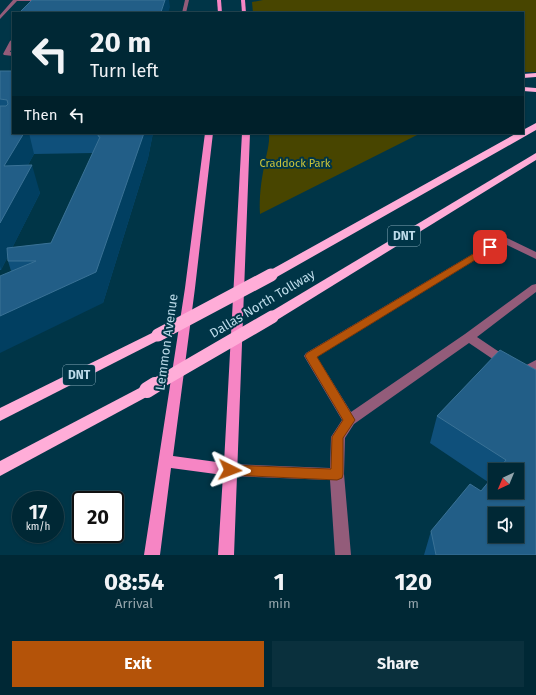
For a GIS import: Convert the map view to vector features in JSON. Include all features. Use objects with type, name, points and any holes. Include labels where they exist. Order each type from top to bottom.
[{"type":"highway","points":[[524,76],[536,75]]},
{"type":"highway","points":[[524,89],[536,90]]},
{"type":"highway","name":"Dallas North Tollway","points":[[524,133],[536,126]]},
{"type":"highway","name":"Dallas North Tollway","points":[[0,415],[158,335],[271,275],[522,134]]},
{"type":"highway","name":"Dallas North Tollway","points":[[0,469],[147,390],[272,317],[536,156]]},
{"type":"main road","points":[[219,0],[220,12]]},
{"type":"main road","points":[[243,0],[244,12]]},
{"type":"main road","name":"Lemmon Avenue","points":[[152,555],[190,288],[209,134]]},
{"type":"main road","points":[[226,555],[246,134]]},
{"type":"main road","points":[[165,461],[230,470]]},
{"type":"street","points":[[0,18],[16,0],[53,0]]},
{"type":"street","points":[[184,12],[187,0]]},
{"type":"street","points":[[12,43],[6,54],[12,54]]},
{"type":"street","points":[[349,420],[310,356],[503,239],[536,256]]},
{"type":"street","points":[[343,555],[337,474],[338,437],[349,420],[469,337],[536,286]]},
{"type":"street","points":[[469,337],[522,374],[536,364]]},
{"type":"street","points":[[230,470],[337,474]]},
{"type":"green space","points":[[263,0],[536,0],[536,72],[524,72],[524,12],[253,12],[252,2]]},
{"type":"green space","name":"Craddock Park","points":[[269,134],[419,134],[260,214],[261,184]]},
{"type":"building","points":[[32,0],[165,0],[161,12],[20,12]]},
{"type":"building","points":[[0,71],[12,71],[12,134],[23,134],[4,166],[32,165],[0,223],[0,106],[6,106],[8,104],[7,100],[0,99]]},
{"type":"building","points":[[99,134],[144,134],[96,272],[0,316],[0,276],[36,261],[8,261],[7,248],[51,243],[100,137],[98,136]]},
{"type":"building","points":[[500,350],[536,370],[536,555],[436,555],[431,531],[470,484],[481,491],[488,482],[488,499],[524,499],[524,463],[504,463],[506,460],[437,416]]},
{"type":"route","points":[[230,470],[337,474],[338,437],[349,420],[310,356],[490,247]]}]
